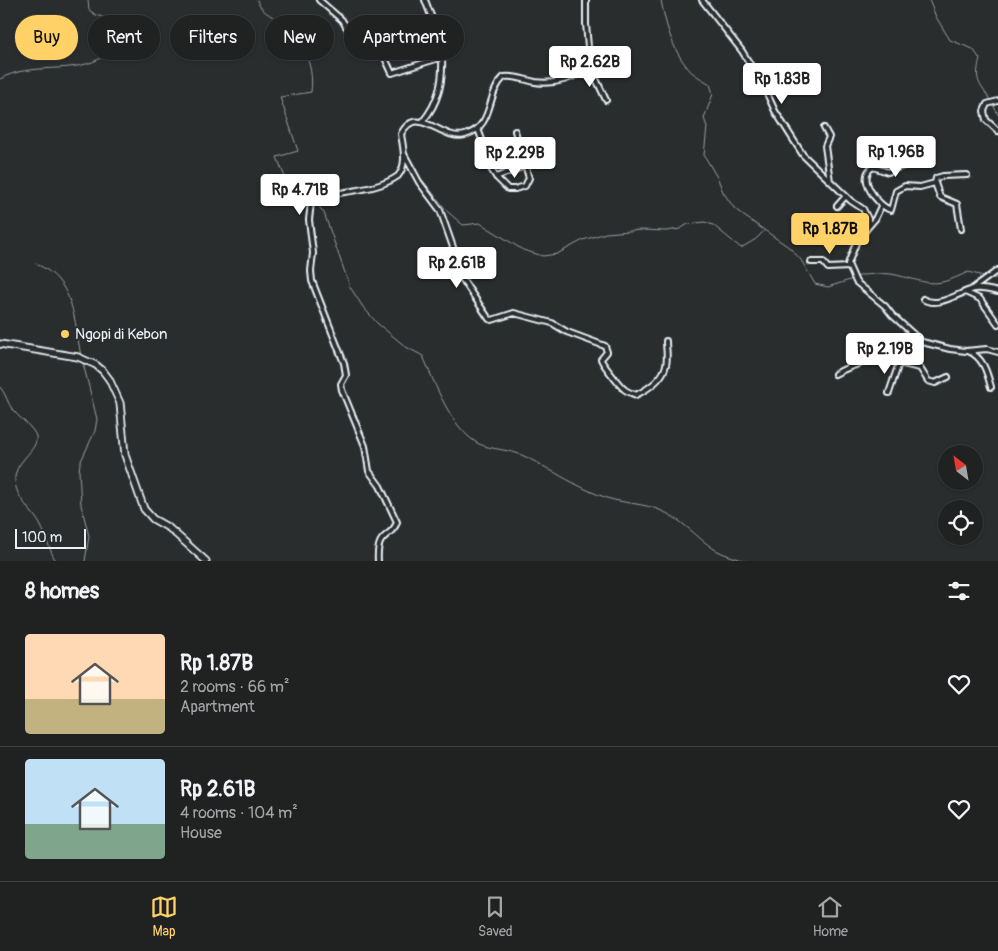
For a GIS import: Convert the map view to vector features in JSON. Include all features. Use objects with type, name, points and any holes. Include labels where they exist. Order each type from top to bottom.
[{"type":"street","points":[[319,0],[344,23]]},
{"type":"street","points":[[425,0],[431,15]]},
{"type":"street","points":[[586,0],[589,64],[606,100]]},
{"type":"street","points":[[702,0],[742,51],[796,145],[813,166],[863,210],[868,219],[868,227]]},
{"type":"street","points":[[386,60],[392,73],[433,60]]},
{"type":"street","points":[[424,121],[436,103],[442,81],[442,60]]},
{"type":"street","points":[[378,561],[378,545],[386,534],[396,526],[397,522],[380,486],[369,471],[365,446],[342,390],[341,384],[346,375],[344,363],[312,281],[313,253],[309,220],[311,202],[332,194],[354,192],[393,180],[401,172],[404,154],[401,134],[413,122],[424,121],[451,136],[458,136],[478,129],[485,120],[496,87],[504,77],[511,76],[534,82],[553,83],[575,75],[589,64]]},
{"type":"street","points":[[994,102],[985,108],[984,115],[991,126],[998,131]]},
{"type":"street","points":[[824,128],[829,137],[825,146],[830,181]]},
{"type":"street","points":[[478,129],[485,148],[485,159],[496,177],[508,189],[525,186],[530,178],[515,131]]},
{"type":"street","points":[[404,154],[419,182],[440,210],[454,250],[457,271],[489,319],[492,320],[514,313],[552,323],[566,332],[605,346],[607,352],[601,359],[602,364],[614,375],[624,390],[636,395],[655,384],[666,366],[666,341]]},
{"type":"street","points":[[496,177],[527,164]]},
{"type":"street","points":[[911,164],[899,166],[888,172],[874,167],[867,172],[868,185],[881,206],[892,210],[894,192],[903,187],[920,187],[935,184]]},
{"type":"street","points":[[961,228],[956,204],[938,194],[935,184],[936,178],[943,176],[967,175]]},
{"type":"street","points":[[837,206],[846,196]]},
{"type":"street","points":[[881,206],[875,219],[856,243],[851,256],[849,267],[856,282],[886,306],[892,315],[915,338],[936,347],[966,351],[987,349],[998,352]]},
{"type":"street","points":[[811,262],[823,262],[828,268],[849,267]]},
{"type":"street","points":[[972,290],[998,270]]},
{"type":"street","points":[[924,299],[934,302],[980,289],[998,292]]},
{"type":"street","points":[[965,292],[980,299],[998,324]]},
{"type":"street","points":[[889,393],[903,352],[915,338]]},
{"type":"street","points":[[0,344],[78,357],[96,365],[103,371],[109,379],[120,403],[125,455],[144,509],[149,516],[169,528],[206,561]]},
{"type":"street","points":[[966,351],[980,359],[987,372],[991,387]]},
{"type":"street","points":[[835,374],[858,362],[884,358],[920,368],[928,381],[935,383],[948,377]]},
{"type":"waterway","points":[[0,79],[25,71],[80,66],[104,56],[109,42],[107,22],[105,18],[89,10],[88,0]]},
{"type":"waterway","points":[[257,0],[264,11],[285,26],[299,42],[311,70],[311,92],[280,97],[298,151],[277,157],[294,200],[300,202],[310,200]]},
{"type":"waterway","points":[[661,0],[667,26],[677,52],[689,70],[710,84],[713,94],[704,118],[707,127],[704,155],[723,192],[734,208],[790,248],[801,260],[815,284],[828,287],[853,279]]},
{"type":"waterway","points":[[929,0],[936,17],[950,40],[973,49],[980,59],[979,81],[991,101]]},
{"type":"waterway","points":[[993,104],[998,115]]},
{"type":"waterway","points":[[416,172],[448,212],[463,225],[480,223],[523,250],[543,256],[557,254],[583,240],[606,233],[641,230],[666,231],[680,229],[688,224],[705,222],[713,225],[741,248],[756,239],[764,231]]},
{"type":"waterway","points":[[316,203],[324,213],[350,287],[363,307],[377,323],[406,347],[423,356],[445,405],[460,428],[469,437],[484,446],[520,454],[596,494],[662,511],[683,524],[714,549],[746,561]]},
{"type":"waterway","points":[[36,264],[49,271],[59,280],[66,291],[74,316],[81,356]]},
{"type":"waterway","points":[[856,278],[861,275],[888,274],[939,283],[968,272],[987,277]]},
{"type":"waterway","points":[[991,278],[998,278]]},
{"type":"waterway","points":[[83,363],[97,419],[95,431],[80,463],[79,471],[81,505],[89,536],[85,561]]},
{"type":"waterway","points":[[0,387],[15,413],[32,429],[36,438],[32,449],[16,473],[16,488],[18,494],[38,520],[56,561]]},
{"type":"place","name":"Ngopi di Kebon","points":[[65,334]]}]
